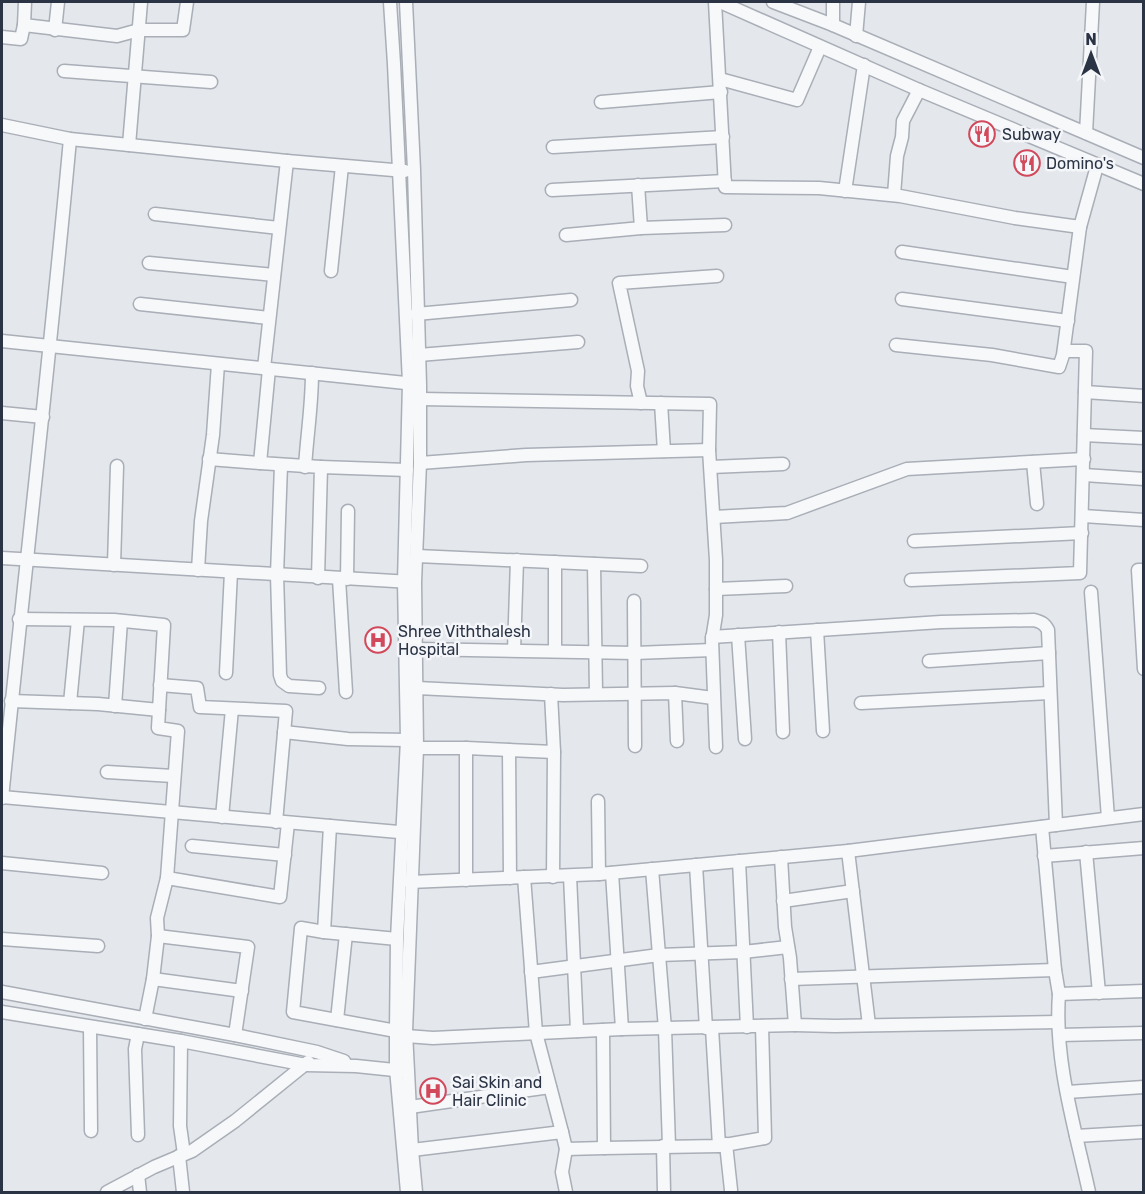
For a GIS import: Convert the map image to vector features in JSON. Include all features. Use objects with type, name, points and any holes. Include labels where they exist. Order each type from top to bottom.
[{"type":"street","points":[[2,37],[21,39],[25,2]]},
{"type":"street","points":[[55,30],[58,2]]},
{"type":"street","points":[[129,145],[141,2]]},
{"type":"street","points":[[24,25],[117,36],[139,30],[183,30],[187,2]]},
{"type":"street","points":[[390,2],[414,384],[420,399],[417,556],[409,582],[417,688],[417,748],[397,939],[401,1033],[409,1072],[416,1192]]},
{"type":"street","points":[[406,2],[414,170],[416,314],[419,355],[406,470],[409,582],[407,740],[410,882],[401,1033],[396,1069],[407,1192]]},
{"type":"street","points":[[1080,227],[1015,218],[894,195],[819,188],[725,187],[717,2],[1143,184]]},
{"type":"street","points":[[773,2],[833,25],[1143,158]]},
{"type":"street","points":[[833,2],[833,25]]},
{"type":"street","points":[[856,36],[859,2]]},
{"type":"street","points":[[1086,133],[1093,2]]},
{"type":"street","points":[[720,79],[797,100],[820,47]]},
{"type":"street","points":[[845,191],[864,65]]},
{"type":"street","points":[[64,71],[211,82]]},
{"type":"street","points":[[894,195],[903,121],[919,90]]},
{"type":"street","points":[[601,102],[721,92]]},
{"type":"street","points":[[2,126],[70,139],[342,166],[399,171],[414,170]]},
{"type":"street","points":[[553,147],[723,137]]},
{"type":"street","points":[[70,139],[51,346],[25,559],[2,797],[408,833]]},
{"type":"street","points":[[260,463],[269,318],[287,161]]},
{"type":"street","points":[[331,271],[342,166]]},
{"type":"street","points":[[896,345],[992,355],[1059,367],[1064,351],[1080,227],[1097,166]]},
{"type":"street","points":[[552,190],[725,181]]},
{"type":"street","points":[[638,185],[641,228]]},
{"type":"street","points":[[155,214],[279,228]]},
{"type":"street","points":[[566,235],[641,228],[725,225]]},
{"type":"street","points":[[902,252],[1073,277]]},
{"type":"street","points":[[149,262],[274,275]]},
{"type":"street","points":[[641,403],[637,386],[638,371],[619,283],[717,276]]},
{"type":"street","points":[[902,299],[1068,321]]},
{"type":"street","points":[[416,314],[571,300]]},
{"type":"street","points":[[140,304],[269,318]]},
{"type":"street","points":[[2,341],[414,384]]},
{"type":"street","points":[[419,355],[578,342]]},
{"type":"street","points":[[911,580],[1080,573],[1086,351],[1064,351]]},
{"type":"street","points":[[198,570],[218,364]]},
{"type":"street","points":[[305,466],[312,401],[312,373]]},
{"type":"street","points":[[1085,392],[1143,396]]},
{"type":"street","points":[[420,399],[710,404],[709,450],[716,589],[716,615],[712,637],[716,747]]},
{"type":"street","points":[[661,403],[663,451]]},
{"type":"street","points":[[2,413],[42,417]]},
{"type":"street","points":[[1084,435],[1143,438]]},
{"type":"street","points":[[420,463],[526,455],[709,450]]},
{"type":"street","points":[[209,459],[281,465],[406,470]]},
{"type":"street","points":[[714,517],[787,513],[907,469],[1084,459]]},
{"type":"street","points":[[1033,462],[1037,504]]},
{"type":"street","points":[[711,467],[783,464]]},
{"type":"street","points":[[281,465],[278,575],[282,681],[289,686],[319,688]]},
{"type":"street","points":[[114,565],[117,466]]},
{"type":"street","points":[[318,578],[321,467]]},
{"type":"street","points":[[1084,475],[1143,479]]},
{"type":"street","points":[[346,692],[343,579],[348,511]]},
{"type":"street","points":[[1083,516],[1143,520]]},
{"type":"street","points":[[914,542],[1082,533]]},
{"type":"street","points":[[417,556],[640,566]]},
{"type":"street","points":[[2,558],[409,582]]},
{"type":"street","points":[[514,650],[517,560]]},
{"type":"street","points":[[555,562],[555,651]]},
{"type":"street","points":[[594,564],[596,693]]},
{"type":"street","points":[[1143,570],[1138,570],[1142,611],[1143,669]]},
{"type":"street","points":[[226,673],[231,572]]},
{"type":"street","points":[[716,589],[786,586]]},
{"type":"street","points":[[1091,592],[1108,818]]},
{"type":"street","points":[[634,601],[635,746]]},
{"type":"street","points":[[19,619],[120,621],[164,625],[158,728],[178,731],[167,878],[158,918],[153,979],[145,1019]]},
{"type":"street","points":[[70,703],[78,620]]},
{"type":"street","points":[[712,637],[941,622],[1034,620],[1045,624],[1048,630],[1056,825]]},
{"type":"street","points":[[115,706],[120,621]]},
{"type":"street","points":[[817,630],[823,731]]},
{"type":"street","points":[[779,632],[783,732]]},
{"type":"street","points":[[738,635],[745,740]]},
{"type":"street","points":[[415,649],[635,653],[712,650]]},
{"type":"street","points":[[929,661],[1049,653]]},
{"type":"street","points":[[160,685],[197,688],[200,707],[286,711],[282,822],[285,855],[280,897],[167,878]]},
{"type":"street","points":[[417,688],[551,694],[675,693],[713,698]]},
{"type":"street","points":[[675,693],[677,741]]},
{"type":"street","points":[[861,703],[1050,693]]},
{"type":"street","points":[[551,694],[554,752],[554,877]]},
{"type":"street","points":[[11,701],[159,710]]},
{"type":"street","points":[[222,817],[232,709]]},
{"type":"street","points":[[284,732],[348,739],[407,740]]},
{"type":"street","points":[[417,748],[554,752]]},
{"type":"street","points":[[466,748],[466,879]]},
{"type":"street","points":[[509,750],[510,878]]},
{"type":"street","points":[[107,772],[173,776]]},
{"type":"street","points":[[598,801],[617,960],[622,1029]]},
{"type":"street","points":[[410,882],[606,874],[848,851],[1143,813]]},
{"type":"street","points":[[324,932],[330,826]]},
{"type":"street","points":[[1042,827],[1059,994],[1059,1028],[1066,1092],[1089,1192]]},
{"type":"street","points":[[192,846],[285,855]]},
{"type":"street","points":[[1044,856],[1143,848]]},
{"type":"street","points":[[848,851],[869,1025]]},
{"type":"street","points":[[1086,852],[1099,993]]},
{"type":"street","points":[[781,857],[795,1025]]},
{"type":"street","points":[[739,861],[747,1027]]},
{"type":"street","points":[[2,863],[102,873]]},
{"type":"street","points":[[696,865],[701,953],[709,1028],[723,1145],[731,1190]]},
{"type":"street","points":[[652,869],[665,1029],[664,1192]]},
{"type":"street","points":[[570,876],[577,1031]]},
{"type":"street","points":[[524,877],[536,1033],[566,1149],[562,1172],[567,1192]]},
{"type":"street","points":[[783,901],[853,891]]},
{"type":"street","points":[[397,939],[301,928],[293,1012],[433,1038],[622,1029],[795,1025],[1059,1028],[1143,1033]]},
{"type":"street","points":[[337,1020],[346,934]]},
{"type":"street","points":[[158,936],[248,947],[235,1035]]},
{"type":"street","points":[[2,939],[98,946]]},
{"type":"street","points":[[531,972],[659,955],[743,952],[788,947]]},
{"type":"street","points":[[791,979],[1055,970]]},
{"type":"street","points":[[153,979],[242,991]]},
{"type":"street","points":[[1059,994],[1143,991]]},
{"type":"street","points":[[2,992],[317,1052],[356,1066]]},
{"type":"street","points":[[2,1012],[181,1041],[306,1065],[356,1066],[409,1072]]},
{"type":"street","points":[[566,1149],[723,1145],[765,1138],[762,1026]]},
{"type":"street","points":[[90,1027],[91,1131]]},
{"type":"street","points":[[603,1030],[604,1148]]},
{"type":"street","points":[[138,1034],[135,1049],[138,1135]]},
{"type":"street","points":[[181,1041],[180,1126],[183,1192]]},
{"type":"street","points":[[107,1192],[138,1175],[192,1151],[236,1121],[306,1065],[317,1052]]},
{"type":"street","points":[[410,1107],[550,1087]]},
{"type":"street","points":[[1066,1092],[1143,1087]]},
{"type":"street","points":[[412,1150],[562,1132]]},
{"type":"street","points":[[1076,1136],[1143,1132]]},
{"type":"street","points":[[138,1175],[140,1192]]},
{"type":"place","name":"Subway","points":[[982,134]]},
{"type":"place","name":"Domino's","points":[[1027,163]]},
{"type":"place","name":"Shree Viththalesh Hospital","points":[[378,640]]},
{"type":"place","name":"Sai Skin and Hair Clinic","points":[[433,1091]]}]
